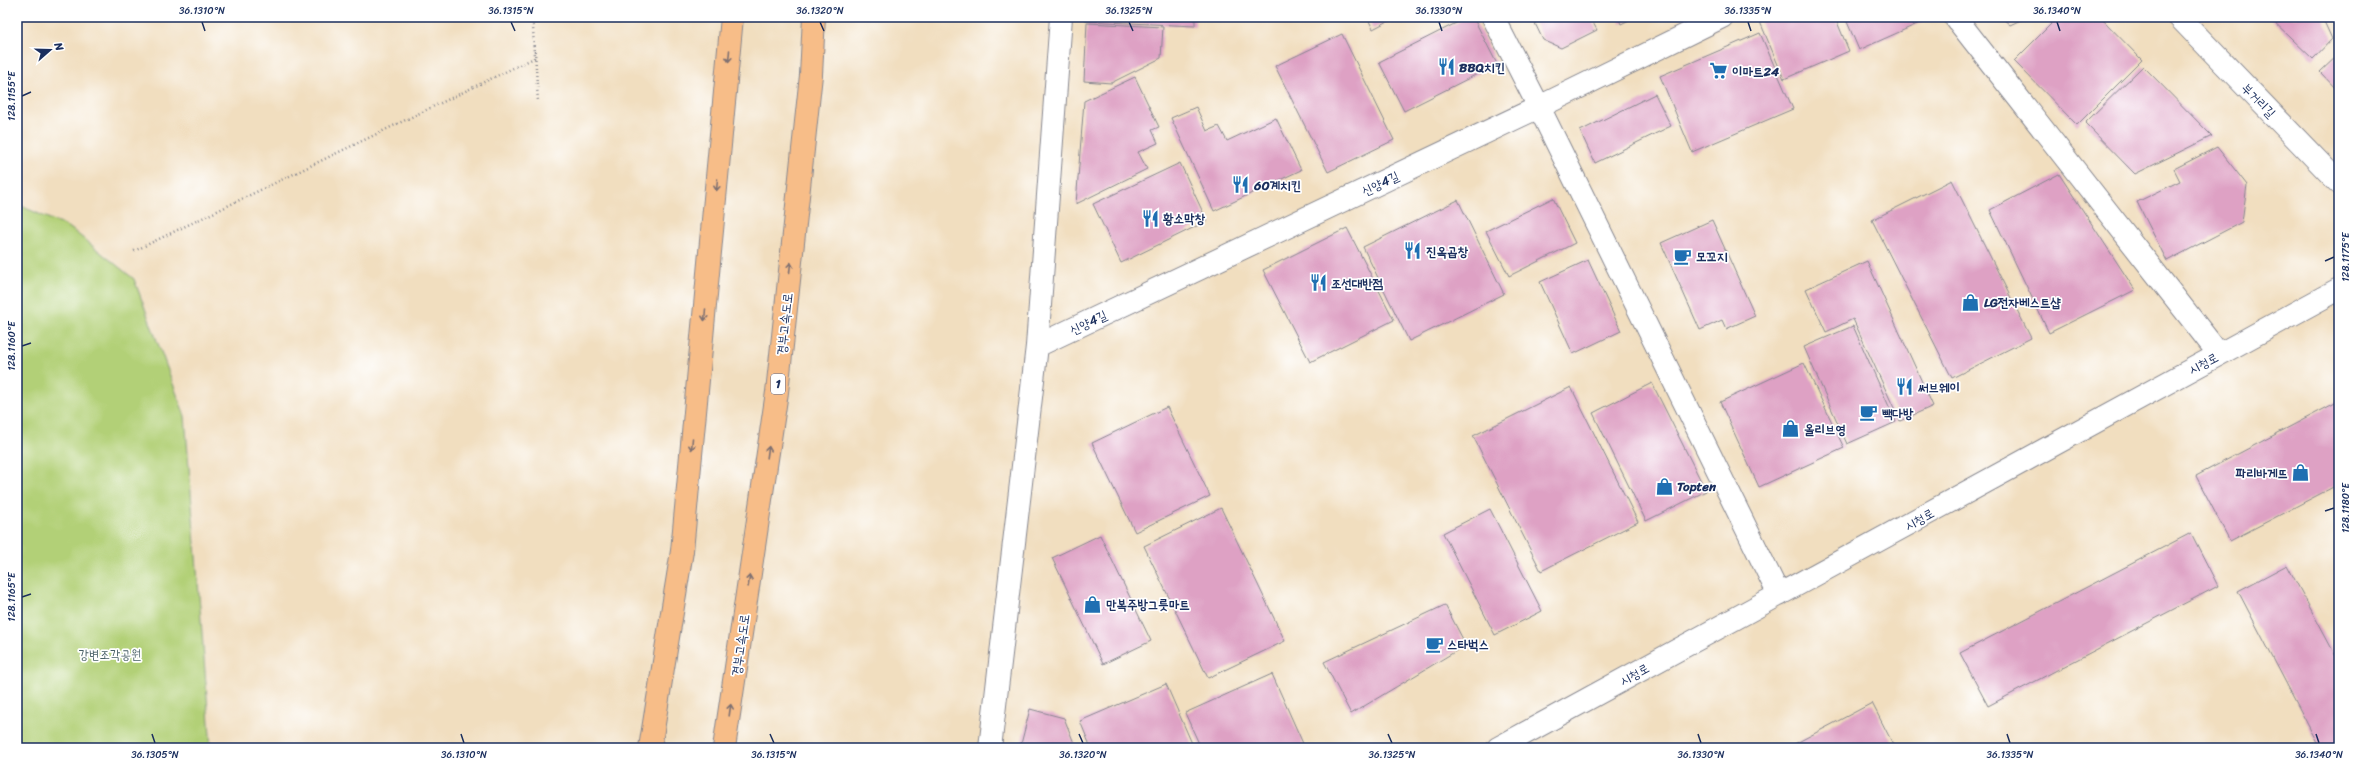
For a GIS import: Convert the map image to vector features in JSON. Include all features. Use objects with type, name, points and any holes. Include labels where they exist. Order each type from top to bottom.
[{"type":"highway","points":[[650,748],[682,551],[732,17]]},
{"type":"highway","name":"경부고속도로","points":[[724,748],[777,392],[811,75],[814,17]]},
{"type":"street","points":[[990,748],[1037,346],[1061,17]]},
{"type":"street","points":[[1493,17],[1780,595]]},
{"type":"street","name":"신양4길","points":[[1037,346],[1539,107],[1722,17]]},
{"type":"street","points":[[1955,17],[2219,354]]},
{"type":"street","name":"부거리길","points":[[2179,17],[2339,183]]},
{"type":"street","name":"시청로","points":[[1498,748],[2339,289]]},
{"type":"path","points":[[134,252],[534,58],[533,17]]},
{"type":"path","points":[[533,23],[538,102]]},
{"type":"green space","name":"강변조각공원","points":[[17,204],[70,228],[134,279],[185,416],[211,748],[17,748]]},
{"type":"building","points":[[1086,17],[1195,17],[1195,26],[1086,21]]},
{"type":"building","points":[[1367,17],[1396,17],[1373,29]]},
{"type":"building","points":[[1468,17],[1473,17],[1497,64],[1404,111],[1379,62]]},
{"type":"building","points":[[1532,17],[1590,17],[1597,30],[1561,48],[1543,40]]},
{"type":"building","points":[[1618,17],[1635,17],[1621,24]]},
{"type":"building","points":[[1758,17],[1835,17],[1849,51],[1784,79]]},
{"type":"building","points":[[1845,17],[1933,17],[1859,50]]},
{"type":"building","points":[[2001,17],[2027,17],[2010,25]]},
{"type":"building","points":[[2058,17],[2100,17],[2142,60],[2077,125],[2014,61]]},
{"type":"building","points":[[2269,17],[2322,17],[2332,39],[2313,59]]},
{"type":"building","points":[[1087,23],[1163,27],[1161,58],[1111,83],[1084,81]]},
{"type":"building","points":[[1760,33],[1793,109],[1692,152],[1660,76]]},
{"type":"building","points":[[1342,34],[1394,140],[1328,172],[1275,66]]},
{"type":"building","points":[[2339,54],[2339,92],[2320,72]]},
{"type":"building","points":[[2143,66],[2212,136],[2135,174],[2085,123]]},
{"type":"building","points":[[1135,77],[1159,127],[1152,130],[1158,143],[1138,152],[1147,169],[1076,204],[1084,101]]},
{"type":"building","points":[[1655,94],[1671,126],[1595,163],[1580,131]]},
{"type":"building","points":[[1196,107],[1207,131],[1219,126],[1227,141],[1276,118],[1301,170],[1214,211],[1171,118]]},
{"type":"building","points":[[2217,147],[2247,185],[2242,222],[2167,261],[2137,202],[2180,181],[2174,169]]},
{"type":"building","points":[[1180,163],[1207,221],[1121,263],[1093,204]]},
{"type":"building","points":[[2059,174],[2135,290],[2049,333],[1990,210]]},
{"type":"building","points":[[1952,180],[2031,338],[1952,378],[1872,220]]},
{"type":"building","points":[[1553,198],[1575,243],[1509,276],[1486,231]]},
{"type":"building","points":[[1458,200],[1504,294],[1409,341],[1363,247]]},
{"type":"building","points":[[1712,220],[1755,316],[1726,329],[1722,320],[1700,330],[1661,243]]},
{"type":"building","points":[[1347,228],[1394,320],[1310,362],[1263,270]]},
{"type":"building","points":[[1588,260],[1621,331],[1573,354],[1540,282]]},
{"type":"building","points":[[1867,261],[1933,406],[1900,421],[1853,319],[1826,332],[1806,289]]},
{"type":"building","points":[[1853,326],[1896,422],[1847,444],[1804,347]]},
{"type":"building","points":[[1804,363],[1844,448],[1759,487],[1720,402]]},
{"type":"building","points":[[1652,383],[1706,491],[1646,521],[1593,413]]},
{"type":"building","points":[[1571,387],[1638,522],[1541,571],[1473,436]]},
{"type":"building","points":[[2339,401],[2339,484],[2230,541],[2196,476]]},
{"type":"building","points":[[1167,407],[1210,496],[1135,532],[1092,443]]},
{"type":"building","points":[[1221,508],[1285,641],[1208,678],[1144,546]]},
{"type":"building","points":[[1490,509],[1542,611],[1495,635],[1443,533]]},
{"type":"building","points":[[2191,533],[2218,586],[1988,706],[1960,653]]},
{"type":"building","points":[[1100,535],[1151,641],[1103,664],[1052,558]]},
{"type":"building","points":[[2287,565],[2339,662],[2339,748],[2320,748],[2238,591]]},
{"type":"building","points":[[1445,605],[1466,645],[1351,714],[1324,662]]},
{"type":"building","points":[[1272,674],[1305,748],[1201,748],[1185,713]]},
{"type":"building","points":[[1166,684],[1194,748],[1091,748],[1080,721]]},
{"type":"building","points":[[1872,703],[1895,748],[1787,748]]},
{"type":"building","points":[[1030,709],[1064,718],[1076,748],[1020,748]]},
{"type":"place","name":"BBQ치킨","points":[[1446,67]]},
{"type":"place","name":"이마트24","points":[[1719,71]]},
{"type":"place","name":"60계치킨","points":[[1241,185]]},
{"type":"place","name":"황소막창","points":[[1150,218]]},
{"type":"place","name":"진옥곱창","points":[[1413,251]]},
{"type":"place","name":"모꼬지","points":[[1683,256]]},
{"type":"place","name":"조선대반점","points":[[1318,283]]},
{"type":"place","name":"LG전자베스트샵","points":[[1971,302]]},
{"type":"place","name":"써브웨이","points":[[1905,387]]},
{"type":"place","name":"빽다방","points":[[1869,413]]},
{"type":"place","name":"올리브영","points":[[1791,429]]},
{"type":"place","name":"파리바게뜨","points":[[2301,473]]},
{"type":"place","name":"Topten","points":[[1664,486]]},
{"type":"place","name":"만복주방그릇마트","points":[[1093,604]]},
{"type":"place","name":"스타벅스","points":[[1434,644]]}]
